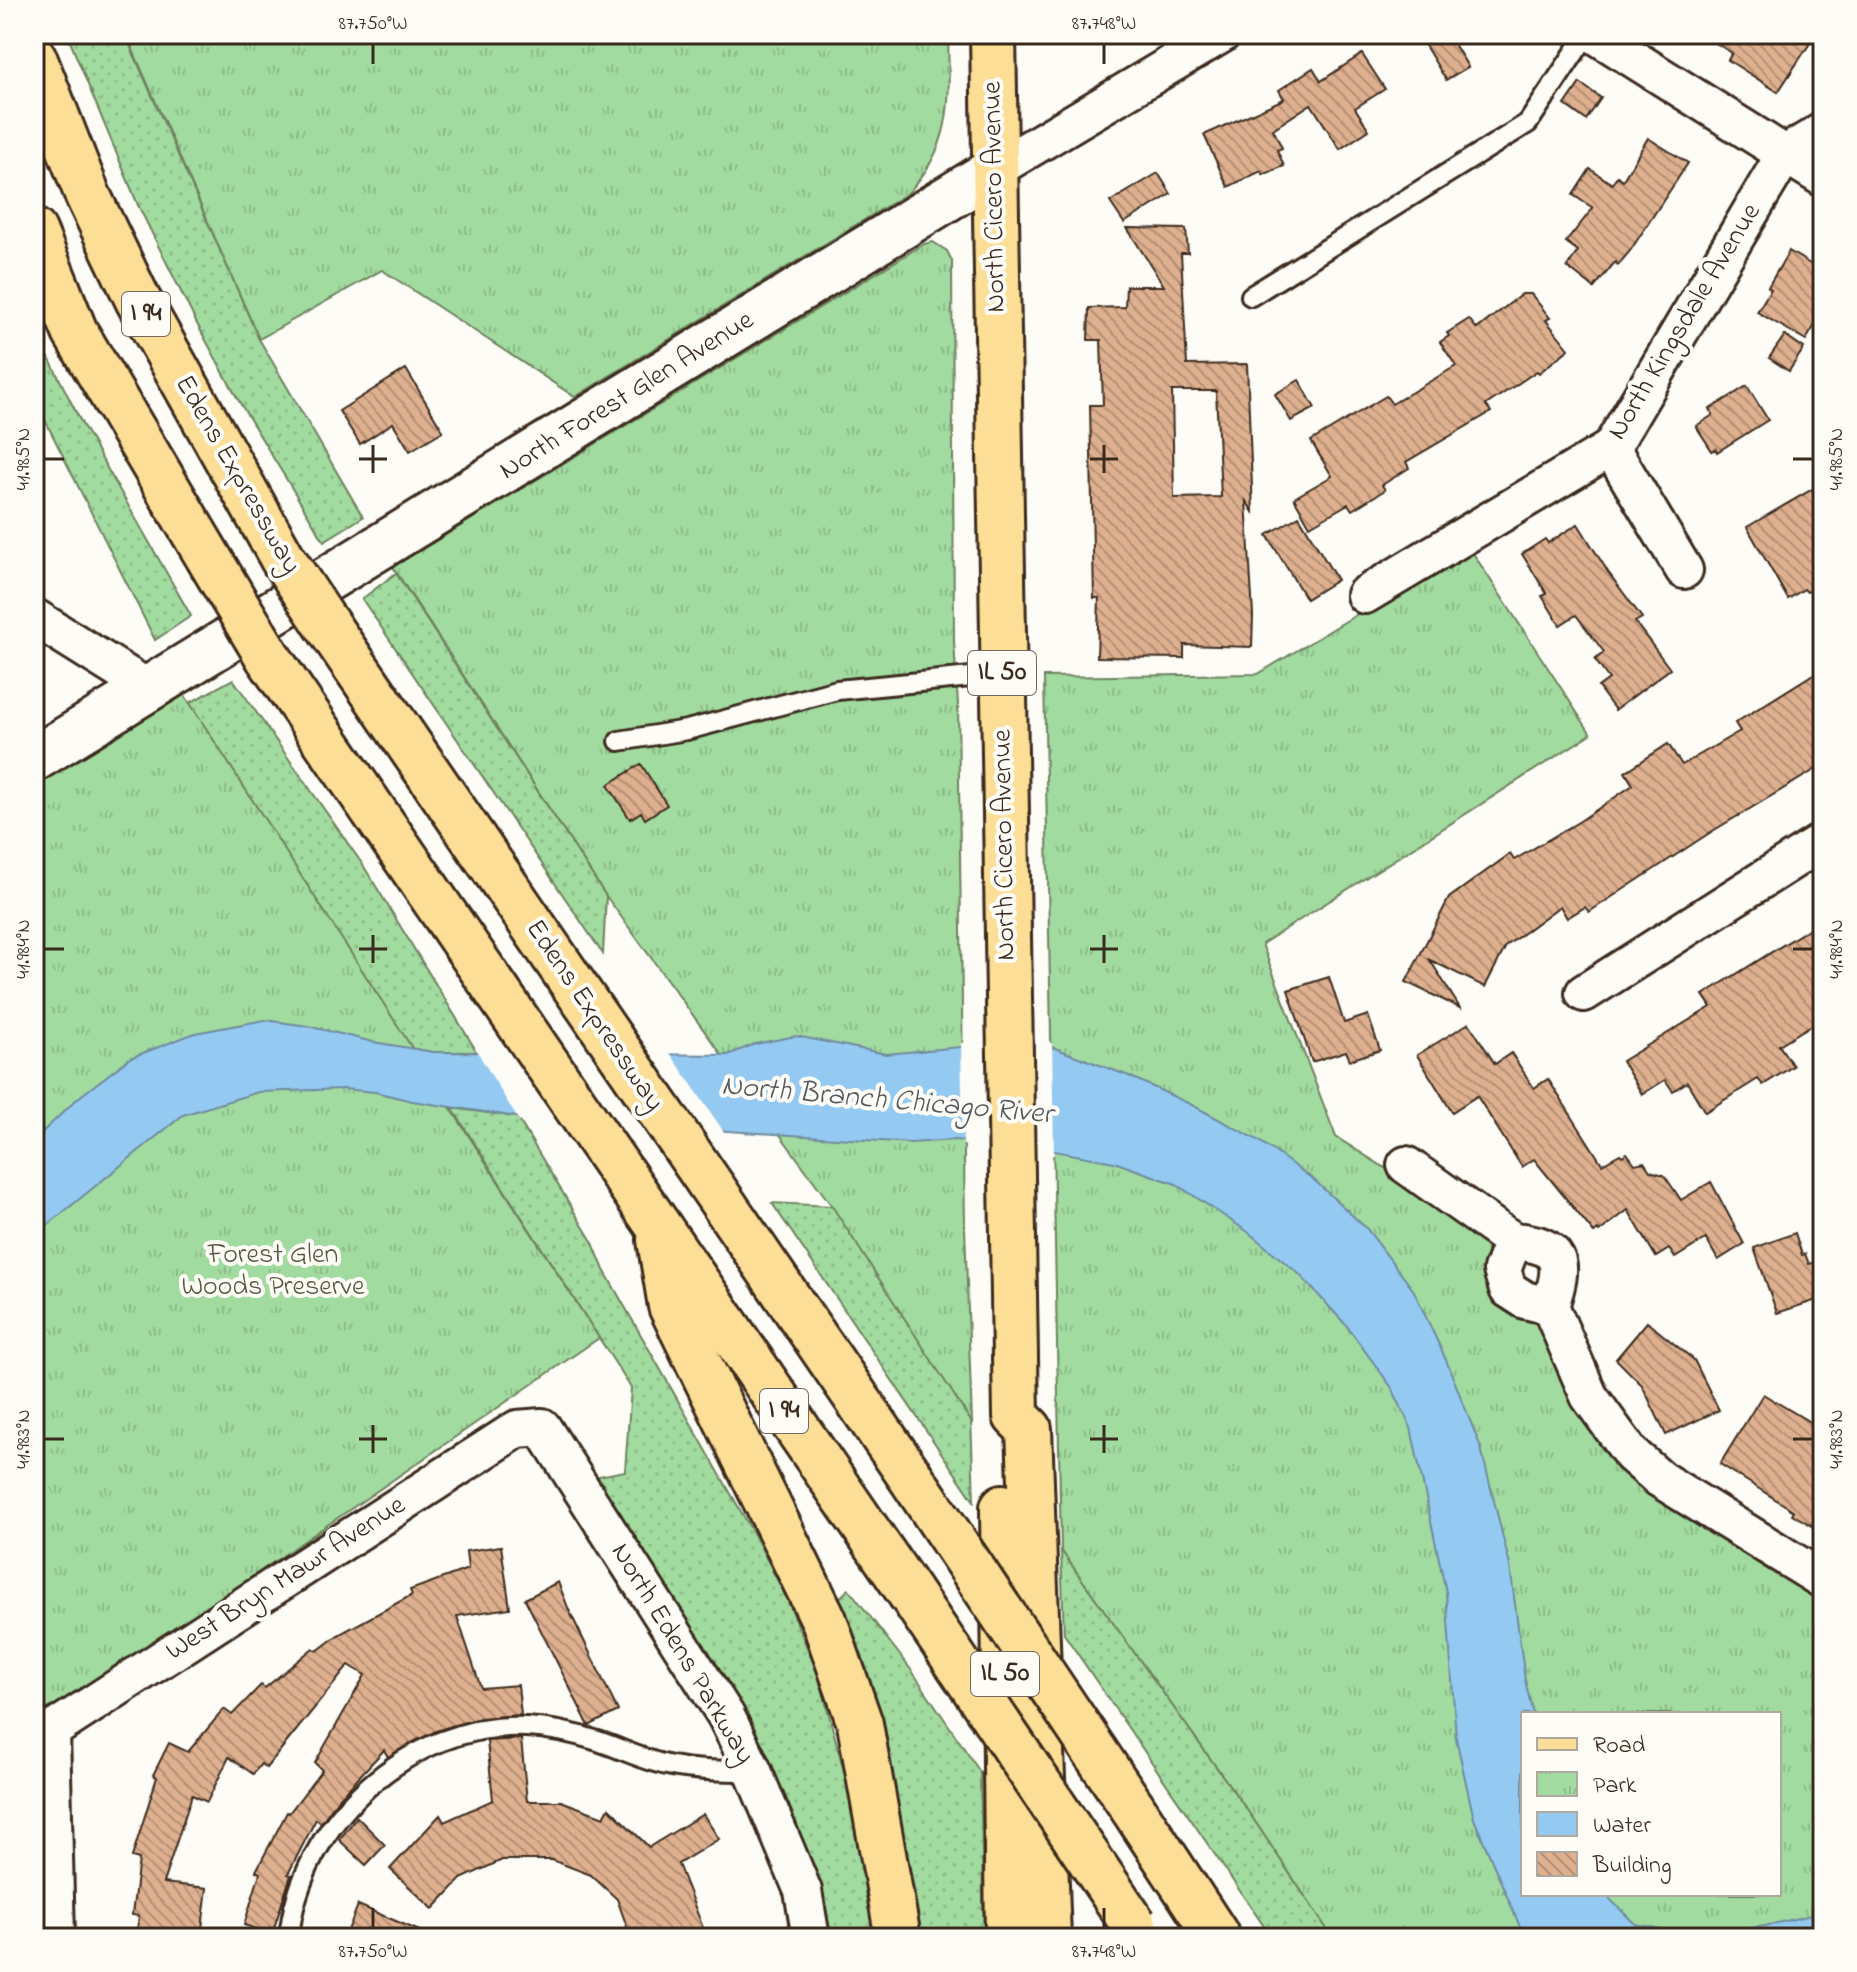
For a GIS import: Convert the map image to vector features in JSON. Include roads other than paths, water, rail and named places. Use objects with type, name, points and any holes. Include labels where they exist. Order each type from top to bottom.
[{"type":"main road","name":"North Cicero Avenue","points":[[993,34],[1016,1416],[1029,1429],[1048,1938]]},
{"type":"main road","name":"Edens Expressway","points":[[34,58],[88,196],[138,300],[283,559],[908,1473],[1218,1938]]},
{"type":"main road","name":"I 94","points":[[34,231],[75,332],[268,657],[1138,1931]]},
{"type":"main road","points":[[659,1230],[671,1306],[824,1620],[860,1724],[898,1938]]},
{"type":"main road","name":"North Cicero Avenue","points":[[1008,1938],[1002,1428],[1016,1416]]},
{"type":"street","name":"North Forest Glen Avenue","points":[[34,759],[994,170],[1222,34]]},
{"type":"street","points":[[1599,35],[1823,178]]},
{"type":"street","name":"North Kingsdale Avenue","points":[[1365,595],[1611,448],[1785,154],[1823,131]]},
{"type":"street","points":[[1611,448],[1684,570]]},
{"type":"street","points":[[34,617],[149,689]]},
{"type":"street","points":[[1584,993],[1823,841]]},
{"type":"street","points":[[1406,1165],[1513,1241],[1544,1246],[1557,1258],[1560,1276],[1550,1306],[1589,1396],[1631,1454],[1660,1479],[1823,1580]]},
{"type":"street","points":[[1513,1241],[1502,1270],[1508,1289],[1525,1300],[1550,1306]]},
{"type":"street","name":"West Bryn Mawr Avenue","points":[[42,1737],[517,1429],[542,1427]]},
{"type":"street","name":"North Edens Parkway","points":[[542,1427],[726,1716],[753,1771],[803,1891],[811,1938]]},
{"type":"street","points":[[42,1737],[56,1938]]},
{"type":"lane","points":[[1251,296],[1528,123],[1599,35]]},
{"type":"lane","points":[[619,741],[687,730],[837,690],[1002,674]]},
{"type":"lane","points":[[289,1938],[299,1883],[313,1853],[335,1822],[355,1798],[382,1774],[412,1755],[449,1738],[486,1729],[525,1727],[599,1741],[668,1766],[703,1771],[753,1771]]},
{"type":"water","name":"North Branch Chicago River","points":[[265,1020],[433,1052],[728,1055],[755,1044],[796,1036],[886,1054],[961,1047],[1052,1047],[1129,1076],[1258,1140],[1313,1179],[1367,1229],[1414,1291],[1481,1448],[1510,1566],[1525,1680],[1533,1712],[1521,1712],[1521,1896],[1607,1896],[1635,1924],[1697,1936],[1765,1926],[1823,1912],[1823,1938],[1532,1938],[1520,1927],[1474,1819],[1456,1738],[1446,1592],[1411,1428],[1392,1388],[1346,1325],[1299,1274],[1248,1232],[1176,1184],[1114,1162],[1054,1151],[955,1140],[911,1143],[517,1117],[344,1089],[258,1092],[183,1115],[34,1236],[34,1140],[78,1098],[130,1058],[195,1033]]},
{"type":"park label","name":"Forest Glen Woods Preserve","points":[[273,1271]]}]
